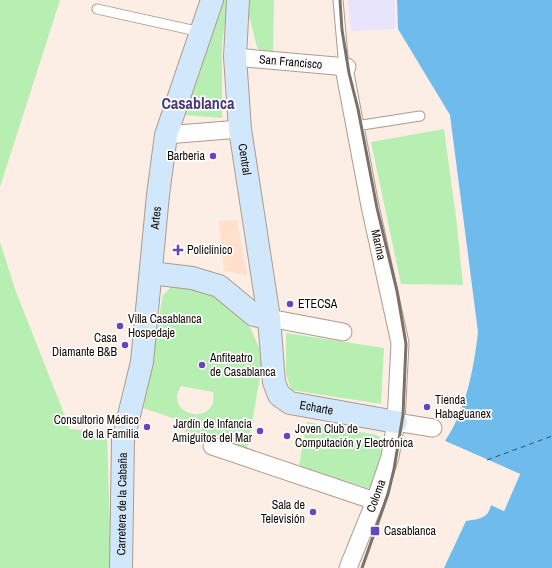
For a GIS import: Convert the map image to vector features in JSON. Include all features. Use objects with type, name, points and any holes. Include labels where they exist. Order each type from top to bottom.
[{"type":"main road","name":"Artes","points":[[123,440],[142,362],[158,195],[166,134],[212,0]]},
{"type":"main road","name":"Central","points":[[238,0],[235,57],[240,129],[262,317]]},
{"type":"main road","points":[[151,273],[192,278],[219,286],[262,317]]},
{"type":"main road","name":"Echarte","points":[[262,317],[271,347],[274,382],[279,395],[290,403],[396,422]]},
{"type":"main road","name":"Carretera de la Cabaña","points":[[121,568],[123,440]]},
{"type":"street","name":"San Francisco","points":[[235,57],[346,67]]},
{"type":"street","name":"Marina","points":[[346,67],[370,206],[400,343],[396,422]]},
{"type":"street","points":[[166,134],[240,129]]},
{"type":"street","points":[[262,317],[343,332]]},
{"type":"street","name":"Echarte","points":[[396,422],[433,428]]},
{"type":"street","name":"Coloma","points":[[348,568],[375,501],[390,457],[396,422]]},
{"type":"street","points":[[212,446],[375,501]]},
{"type":"lane","points":[[338,0],[346,67]]},
{"type":"lane","points":[[97,9],[202,32]]},
{"type":"lane","points":[[356,126],[420,116]]},
{"type":"shaded area","points":[[348,0],[395,0],[395,29],[351,31]]},
{"type":"shaded area","points":[[237,220],[247,275],[224,271],[219,221]]},
{"type":"green space","points":[[0,0],[60,0],[0,187]]},
{"type":"green space","points":[[222,0],[228,0],[222,44],[222,118],[184,115]]},
{"type":"green space","points":[[245,0],[274,0],[273,51],[262,53],[257,47]]},
{"type":"green space","points":[[444,129],[456,217],[463,285],[401,284],[371,142]]},
{"type":"green space","points":[[0,242],[15,289],[70,429],[107,432],[111,568],[0,568]]},
{"type":"green space","points":[[172,286],[202,289],[224,299],[242,317],[251,329],[259,348],[262,367],[247,449],[188,438],[181,421],[143,408],[163,295]],"holes":[[[181,386],[213,392],[213,403],[208,410],[201,414],[192,414],[184,411],[179,405],[177,396]]]},
{"type":"green space","points":[[286,333],[384,348],[381,404],[291,390],[286,374]]},
{"type":"green space","points":[[307,422],[377,435],[386,442],[371,489],[299,466]]},
{"type":"water","points":[[397,0],[552,0],[552,568],[444,568],[466,521],[482,518],[488,513],[491,505],[504,511],[520,474],[445,441],[464,402],[474,360],[478,332],[450,115],[398,29]]},
{"type":"pier","points":[[445,441],[520,474],[504,511],[491,505],[491,503],[503,508],[517,475],[444,442]]},
{"type":"ferry route","points":[[487,460],[552,436]]},
{"type":"railway","points":[[340,0],[342,30],[349,73],[358,109],[377,208],[397,291],[406,344],[403,415],[394,469],[388,494],[362,568]]},
{"type":"place","name":"Barberia","points":[[213,156]]},
{"type":"place","name":"Policlínico","points":[[178,250]]},
{"type":"place","name":"ETECSA","points":[[290,304]]},
{"type":"place","name":"Villa Casablanca Hospedaje","points":[[120,326]]},
{"type":"place","name":"Casa Diamante B&B","points":[[125,345]]},
{"type":"place","name":"Anfiteatro de Casablanca","points":[[202,365]]},
{"type":"place","name":"Tienda Habaguanex","points":[[427,407]]},
{"type":"place","name":"Consultorio Médico de la Familia","points":[[147,427]]},
{"type":"place","name":"Jardín de Infancia Amiguitos del Mar","points":[[260,431]]},
{"type":"place","name":"Joven Club de Computación y Electrónica","points":[[287,436]]},
{"type":"place","name":"Sala de Televisión","points":[[313,512]]},
{"type":"place","name":"Casablanca","points":[[375,531]]},
{"type":"district","name":"Casablanca","points":[[198,103]]}]
